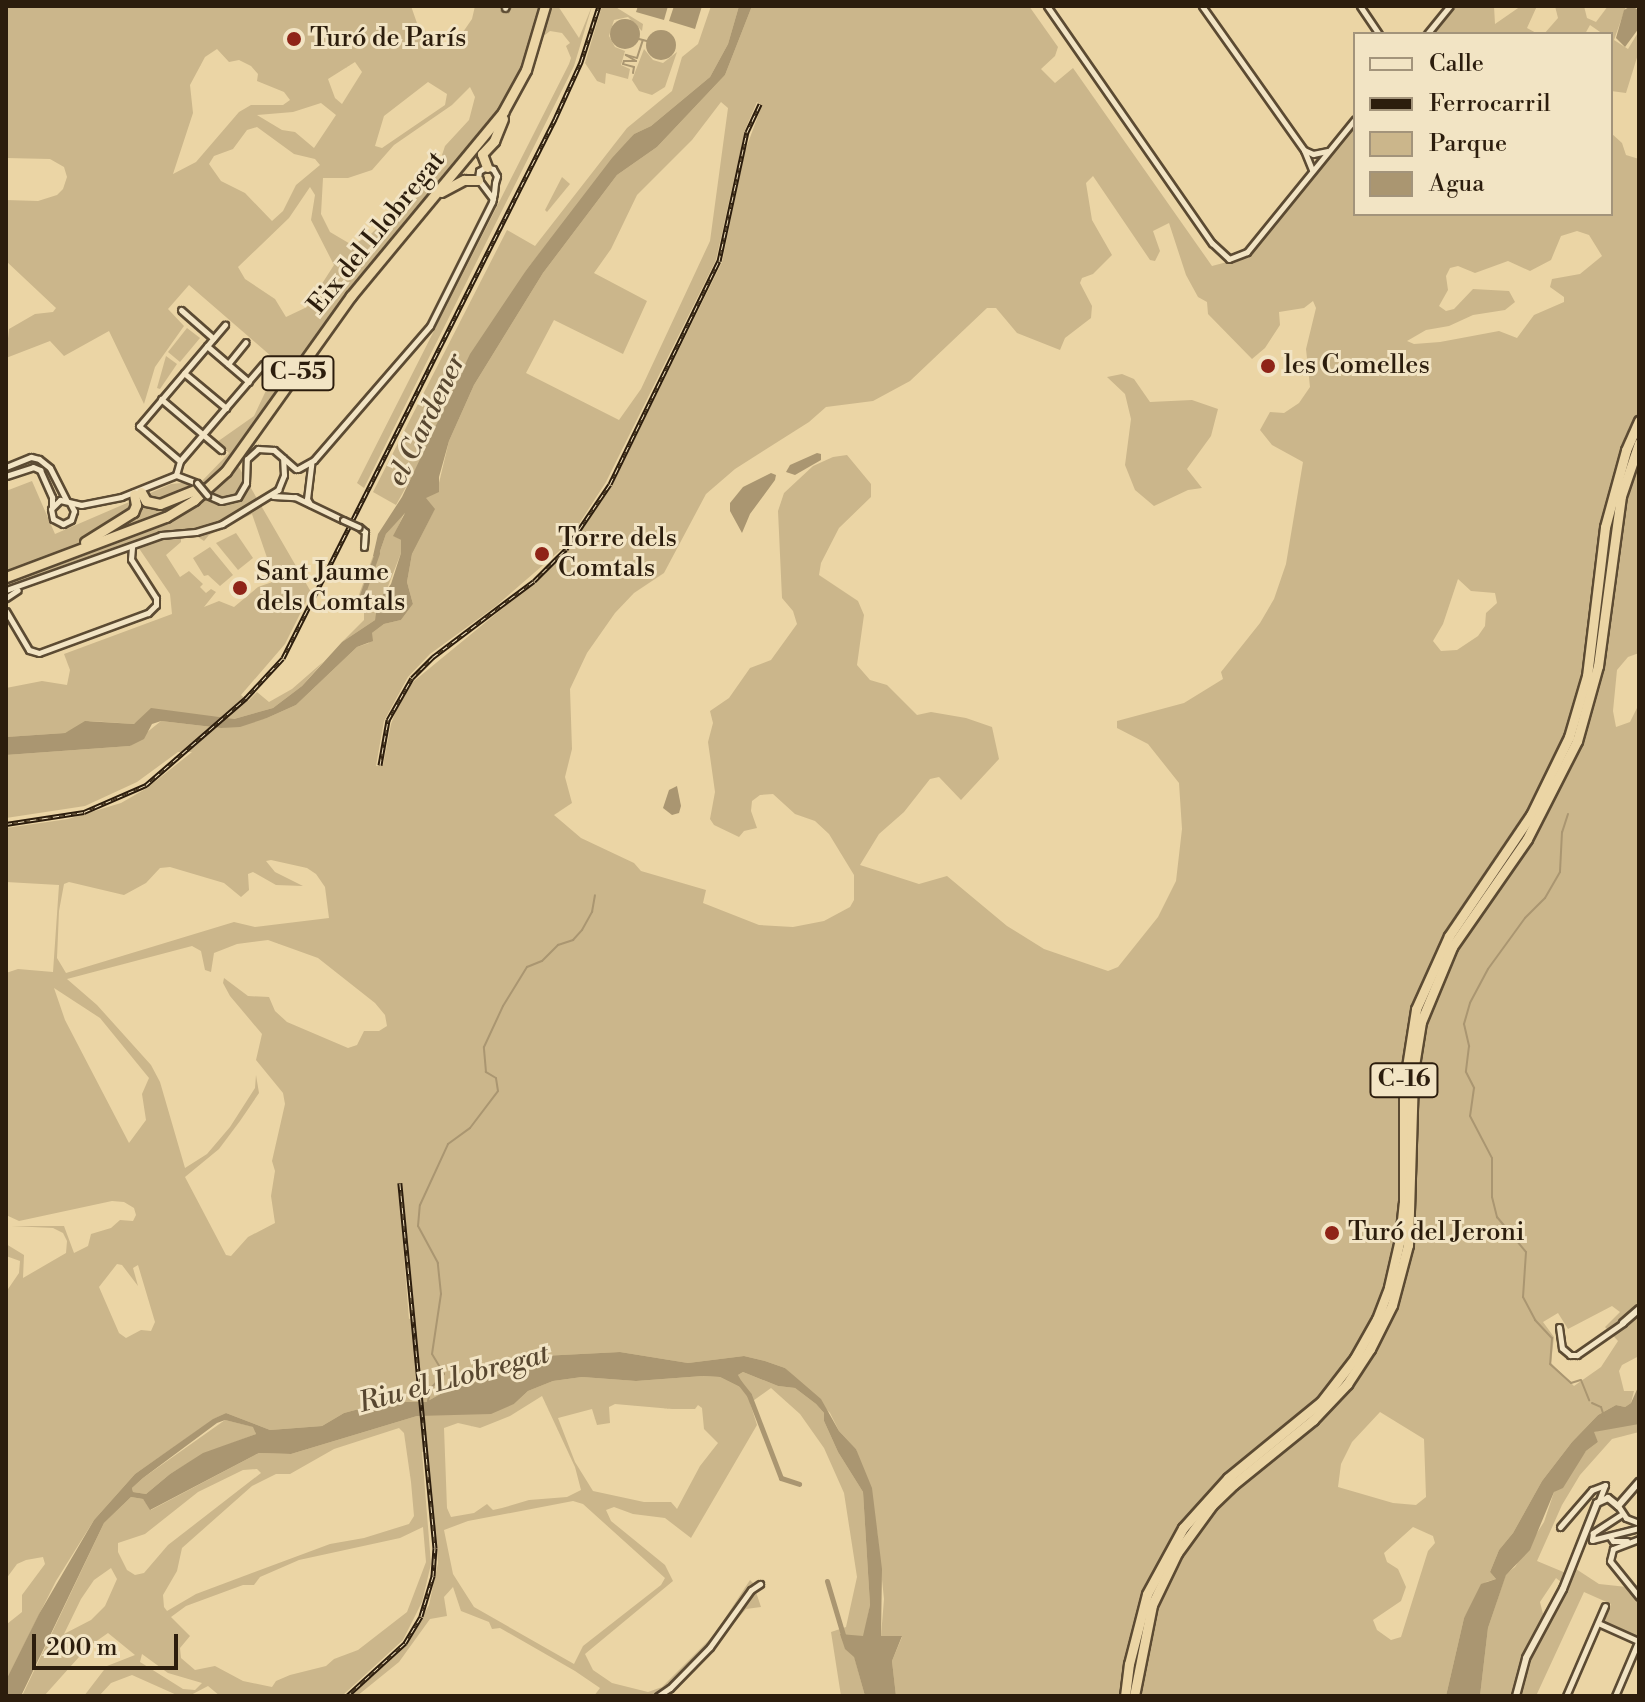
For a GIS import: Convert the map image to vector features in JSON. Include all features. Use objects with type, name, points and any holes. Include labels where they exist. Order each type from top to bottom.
[{"type":"highway","name":"Eix del Llobregat","points":[[6,575],[157,521],[211,486],[245,449],[351,296],[494,124],[521,80],[543,6]]},
{"type":"highway","name":"Eix del Llobregat","points":[[6,575],[164,511],[201,489],[248,436],[371,261],[500,110],[526,60],[543,6]]},
{"type":"highway","points":[[487,167],[482,154],[494,141],[521,80]]},
{"type":"highway","points":[[415,216],[450,186],[483,183]]},
{"type":"highway","points":[[1626,450],[1639,411]]},
{"type":"highway","name":"C-16","points":[[1125,1696],[1129,1664],[1147,1594],[1183,1528],[1228,1478],[1321,1402],[1355,1358],[1377,1319],[1389,1287],[1400,1239],[1404,1203],[1404,1086],[1416,1009],[1449,936],[1531,815],[1569,737],[1587,676],[1605,527],[1626,450],[1639,421]]},
{"type":"highway","name":"C-16","points":[[1134,1696],[1152,1605],[1177,1553],[1212,1505],[1325,1409],[1358,1370],[1384,1326],[1408,1245],[1413,1072],[1421,1022],[1438,973],[1452,947],[1527,839],[1577,741],[1598,666],[1613,536],[1639,443]]},
{"type":"highway","points":[[1624,489],[1639,459]]},
{"type":"highway","points":[[83,544],[128,517],[139,498],[160,504],[201,489]]},
{"type":"street","points":[[1047,6],[1212,243],[1229,259],[1247,252],[1353,121]]},
{"type":"street","points":[[1202,6],[1304,150],[1312,170]]},
{"type":"street","points":[[1360,6],[1378,32]]},
{"type":"street","points":[[1429,32],[1450,6]]},
{"type":"street","points":[[1304,150],[1320,154],[1328,151]]},
{"type":"street","points":[[313,507],[307,499],[308,476],[314,460],[426,332],[493,199],[497,173],[487,167],[479,171],[493,199]]},
{"type":"street","points":[[483,183],[495,183]]},
{"type":"street","points":[[181,310],[214,338]]},
{"type":"street","points":[[180,461],[139,426],[225,325]]},
{"type":"street","points":[[228,364],[246,342]]},
{"type":"street","points":[[207,346],[249,382]]},
{"type":"street","points":[[52,506],[58,501],[81,505],[139,498],[176,475],[180,461],[263,364]]},
{"type":"street","points":[[184,373],[226,408]]},
{"type":"street","points":[[161,399],[221,450]]},
{"type":"street","points":[[176,475],[226,502],[238,497],[245,488],[247,459],[258,449],[274,450],[308,476]]},
{"type":"street","points":[[6,467],[31,457],[39,459],[50,468],[74,511]]},
{"type":"street","points":[[6,590],[161,535],[205,530],[272,496],[282,484],[283,458]]},
{"type":"street","points":[[284,475],[314,460]]},
{"type":"street","points":[[6,476],[33,467],[40,470],[52,497],[51,516],[59,523],[69,522],[81,505]]},
{"type":"street","points":[[282,484],[288,495]]},
{"type":"street","points":[[295,497],[308,491]]},
{"type":"street","points":[[272,496],[295,497],[359,527],[365,532],[364,547]]},
{"type":"street","points":[[131,559],[132,546]]},
{"type":"street","points":[[6,611],[29,650],[37,653],[148,613],[156,605],[156,598],[131,559],[115,553]]},
{"type":"street","points":[[6,598],[34,582]]},
{"type":"street","points":[[1559,1327],[1562,1348],[1570,1355],[1577,1355],[1639,1309]]},
{"type":"street","points":[[1618,1506],[1639,1482]]},
{"type":"street","points":[[1516,1696],[1526,1658],[1563,1589],[1605,1485],[1592,1490],[1560,1527]]},
{"type":"street","points":[[1599,1501],[1608,1498],[1622,1514],[1639,1525]]},
{"type":"street","points":[[1622,1514],[1593,1533],[1592,1540],[1610,1537],[1639,1525]]},
{"type":"street","points":[[1610,1537],[1613,1541],[1631,1542]]},
{"type":"street","points":[[1638,1594],[1610,1560],[1613,1549],[1639,1539]]},
{"type":"street","points":[[658,1696],[710,1647],[751,1590],[760,1584]]},
{"type":"street","points":[[1566,1696],[1605,1606]]},
{"type":"street","points":[[1598,1623],[1639,1642],[1615,1696]]},
{"type":"green space","points":[[6,6],[411,6],[418,26],[452,48],[472,19],[475,6],[558,6],[579,38],[592,6],[574,66],[364,488],[357,483],[569,64],[571,58],[566,46],[570,43],[562,33],[550,31],[541,38],[532,69],[509,112],[457,174],[453,187],[437,199],[360,292],[237,464],[311,592],[285,644],[241,695],[248,701],[257,692],[269,702],[292,689],[323,662],[302,686],[273,708],[234,719],[145,717],[134,724],[90,721],[65,733],[6,737],[6,688],[42,681],[67,685],[70,670],[64,654],[172,614],[170,594],[134,541],[6,589],[6,491],[32,481],[55,534],[171,484],[202,481],[229,453],[217,442],[254,416],[279,363],[189,285],[168,309],[184,326],[155,367],[144,404],[109,331],[64,356],[50,341],[6,358],[9,329],[35,314],[53,312],[56,308],[6,261],[6,200],[38,201],[57,195],[67,177],[64,167],[50,159],[6,158]],"holes":[[[217,49],[229,62],[239,60],[251,66],[258,74],[257,81],[284,92],[290,100],[283,105],[251,105],[239,112],[196,162],[173,174],[193,113],[190,85],[205,57]],[[355,62],[362,72],[342,104],[335,98],[328,79]],[[428,82],[447,94],[445,105],[382,148],[375,146],[384,116]],[[470,87],[475,97],[469,120],[445,146],[442,155],[447,164],[399,217],[395,214],[388,217],[369,236],[352,245],[330,232],[321,214],[323,178],[348,178],[372,170],[394,145],[452,105]],[[321,103],[336,115],[314,148],[295,132],[282,130],[257,115],[293,112]],[[257,127],[294,154],[315,159],[320,165],[296,185],[283,211],[272,221],[245,193],[221,181],[209,164],[214,156],[233,149],[247,130]],[[310,187],[315,195],[311,220],[334,265],[307,307],[286,317],[275,299],[245,279],[238,267],[289,218]],[[252,514],[275,581],[258,587],[234,607],[219,601],[204,607],[216,592],[211,589],[206,593],[200,587],[203,584],[189,571],[180,577],[166,555],[181,542],[181,538],[198,537],[204,541],[209,535]]]},
{"type":"green space","points":[[602,6],[614,6],[643,24],[642,31],[628,17],[614,20],[609,36],[615,47],[625,51],[621,65],[630,69],[628,79],[606,73],[605,84],[597,81],[585,63]]},
{"type":"green space","points":[[711,6],[739,6],[728,44],[710,77],[651,126],[634,134],[527,269],[396,505],[373,492],[507,230],[535,246],[627,128],[672,91],[682,57],[698,44]]},
{"type":"green space","points":[[752,6],[1029,6],[1058,47],[1055,56],[1041,69],[1055,83],[1073,68],[1212,266],[1246,257],[1353,127],[1353,216],[1613,216],[1613,135],[1622,143],[1626,155],[1639,159],[1639,653],[1628,657],[1617,670],[1613,711],[1616,727],[1630,722],[1639,704],[1639,1356],[1622,1365],[1619,1371],[1624,1391],[1634,1391],[1631,1403],[1625,1407],[1616,1405],[1598,1415],[1572,1442],[1542,1481],[1513,1533],[1499,1550],[1490,1572],[1496,1579],[1486,1582],[1464,1618],[1446,1696],[896,1696],[892,1661],[902,1637],[881,1636],[884,1599],[877,1531],[856,1449],[839,1431],[830,1413],[785,1368],[765,1361],[744,1356],[688,1363],[620,1352],[542,1356],[492,1377],[451,1388],[426,1402],[385,1402],[344,1413],[322,1426],[270,1430],[226,1413],[214,1419],[135,1474],[94,1520],[56,1581],[6,1680],[7,1624],[22,1612],[22,1595],[45,1564],[43,1557],[26,1560],[17,1564],[6,1579],[6,1292],[19,1273],[20,1261],[6,1256],[6,1244],[24,1255],[23,1278],[66,1253],[67,1241],[63,1233],[53,1228],[11,1226],[64,1226],[74,1253],[88,1246],[91,1234],[111,1228],[120,1220],[133,1221],[136,1215],[134,1208],[124,1202],[112,1201],[19,1221],[6,1215],[6,973],[18,969],[53,972],[59,885],[6,882],[6,828],[68,819],[121,803],[147,788],[192,752],[178,752],[137,782],[85,806],[6,818],[6,755],[130,746],[161,721],[221,728],[267,718],[296,705],[357,647],[369,643],[372,633],[384,624],[401,620],[413,604],[407,582],[412,554],[434,510],[425,498],[438,487],[449,441],[474,385],[543,273],[617,175],[657,147],[725,75]],"holes":[[[721,102],[728,108],[710,241],[641,389],[619,420],[526,373],[554,320],[623,354],[647,301],[594,273],[611,249],[637,195],[692,140]],[[757,102],[762,105],[745,151],[722,262],[612,485],[568,551],[548,571],[414,681],[400,700],[391,724],[383,765],[376,766],[384,721],[408,677],[430,654],[496,606],[564,547],[606,482],[716,260],[745,130]],[[1093,176],[1150,260],[1155,261],[1160,251],[1153,231],[1169,223],[1186,275],[1198,297],[1207,302],[1208,314],[1252,359],[1265,348],[1280,325],[1279,312],[1304,308],[1313,301],[1316,308],[1306,349],[1310,387],[1299,403],[1284,413],[1270,412],[1260,430],[1272,445],[1303,462],[1286,564],[1274,599],[1260,623],[1221,672],[1223,679],[1184,703],[1117,721],[1117,728],[1148,744],[1179,783],[1182,829],[1176,881],[1158,917],[1118,967],[1108,971],[1044,949],[1007,926],[947,876],[919,884],[860,865],[879,834],[904,812],[930,779],[939,777],[961,800],[999,759],[992,727],[966,718],[931,712],[917,715],[887,685],[870,680],[857,665],[864,615],[858,601],[819,575],[821,563],[839,528],[871,497],[871,484],[847,455],[833,457],[813,466],[784,493],[778,511],[782,598],[793,611],[797,624],[771,660],[750,668],[729,698],[710,711],[713,723],[708,742],[715,792],[710,819],[714,825],[739,837],[744,831],[757,828],[751,811],[752,801],[760,795],[773,794],[795,814],[815,821],[829,834],[854,875],[854,900],[850,907],[824,921],[793,927],[759,925],[703,903],[706,890],[641,871],[634,863],[581,838],[554,815],[572,803],[565,777],[572,749],[570,689],[587,653],[615,613],[634,593],[664,573],[706,494],[735,469],[809,422],[826,407],[873,401],[910,381],[987,308],[996,308],[1017,333],[1060,350],[1065,338],[1091,318],[1092,306],[1080,283],[1082,278],[1093,274],[1112,255],[1092,220],[1086,183]],[[1577,231],[1589,235],[1602,256],[1580,274],[1552,279],[1550,287],[1564,297],[1564,302],[1534,315],[1517,338],[1499,331],[1440,342],[1414,344],[1407,341],[1426,330],[1449,326],[1473,315],[1505,310],[1515,302],[1509,291],[1473,289],[1454,309],[1446,311],[1439,306],[1448,290],[1446,276],[1450,268],[1458,266],[1475,273],[1508,261],[1530,271],[1551,260],[1561,236]],[[1458,579],[1471,591],[1495,593],[1497,603],[1486,613],[1485,626],[1478,636],[1457,650],[1441,651],[1433,641],[1443,624]],[[266,861],[307,868],[316,874],[325,887],[329,918],[255,927],[234,922],[66,973],[57,958],[59,911],[64,884],[69,882],[124,895],[146,883],[160,868],[170,867],[224,883],[241,897],[249,890],[248,874],[253,872],[276,885],[303,886],[275,872]],[[268,940],[318,958],[375,1003],[385,1015],[387,1026],[379,1031],[364,1031],[357,1045],[348,1048],[287,1022],[275,1011],[269,997],[248,996],[224,978],[223,983],[230,996],[262,1034],[256,1060],[283,1093],[285,1104],[272,1161],[275,1171],[271,1196],[275,1223],[248,1237],[231,1256],[226,1255],[185,1177],[219,1149],[240,1121],[259,1093],[256,1075],[255,1088],[230,1127],[207,1154],[185,1168],[160,1082],[151,1065],[97,1005],[67,979],[192,946],[201,951],[205,970],[211,972],[214,953],[237,944]],[[54,988],[100,1018],[149,1078],[142,1094],[146,1120],[129,1143],[65,1020]],[[398,1184],[402,1184],[414,1318],[409,1319]],[[117,1264],[122,1265],[138,1286],[133,1268],[138,1265],[155,1322],[151,1331],[141,1330],[126,1338],[119,1333],[99,1287]],[[1612,1306],[1620,1312],[1605,1327],[1618,1341],[1601,1367],[1574,1386],[1551,1363],[1554,1337],[1543,1322],[1558,1313],[1568,1329]],[[1380,1412],[1424,1439],[1426,1497],[1416,1505],[1393,1503],[1338,1487],[1341,1464],[1352,1442]],[[1413,1527],[1433,1536],[1435,1543],[1428,1551],[1401,1637],[1391,1640],[1377,1630],[1373,1620],[1401,1601],[1406,1587],[1398,1569],[1387,1562],[1384,1553]]]},
{"type":"green space","points":[[1455,6],[1494,6],[1495,24],[1521,6],[1537,6],[1527,28],[1534,32],[1433,32]]},
{"type":"green space","points":[[1555,6],[1584,6],[1587,18],[1596,22],[1608,6],[1626,6],[1614,40],[1628,49],[1639,31],[1639,51],[1626,93],[1613,91],[1613,32],[1600,32],[1590,25],[1586,32],[1546,32],[1558,18]]},
{"type":"green space","points":[[644,49],[653,60],[663,63],[677,52],[665,87],[652,95],[639,91],[632,80]]},
{"type":"green space","points":[[562,177],[570,184],[547,212],[545,210]]},
{"type":"green space","points":[[187,328],[200,338],[180,362],[168,352]]},
{"type":"green space","points":[[166,356],[177,364],[160,389],[157,388]]},
{"type":"green space","points":[[1122,374],[1134,379],[1150,402],[1192,400],[1218,409],[1211,436],[1187,469],[1202,488],[1188,490],[1154,506],[1135,490],[1125,465],[1131,419],[1125,394],[1107,377]]},
{"type":"green space","points":[[405,511],[394,536],[401,540],[401,553],[375,620],[342,642],[364,620],[364,613],[356,603],[373,556],[378,557],[386,534]]},
{"type":"green space","points":[[236,533],[253,558],[238,570],[216,543]]},
{"type":"green space","points":[[210,547],[233,575],[220,586],[208,575],[204,576],[193,558]]},
{"type":"green space","points":[[743,1372],[778,1386],[795,1388],[816,1404],[824,1413],[824,1421],[838,1452],[863,1492],[870,1605],[864,1636],[848,1636],[845,1648],[854,1656],[865,1696],[841,1696],[831,1632],[846,1627],[857,1577],[844,1493],[824,1448],[800,1414],[771,1388],[750,1403],[757,1425],[691,1538],[665,1518],[633,1514],[614,1507],[606,1510],[611,1521],[665,1565],[673,1581],[585,1654],[593,1670],[612,1683],[648,1692],[662,1687],[714,1635],[750,1580],[753,1583],[761,1607],[746,1609],[671,1696],[594,1696],[600,1688],[575,1671],[500,1628],[492,1629],[489,1622],[461,1611],[453,1587],[444,1597],[447,1616],[430,1619],[399,1662],[357,1696],[351,1696],[407,1644],[429,1605],[438,1563],[427,1451],[422,1452],[431,1564],[422,1602],[403,1640],[342,1696],[220,1696],[208,1686],[189,1696],[179,1696],[132,1675],[111,1683],[99,1696],[84,1696],[107,1666],[135,1655],[108,1633],[88,1647],[44,1696],[22,1696],[104,1523],[131,1497],[143,1499],[151,1510],[259,1453],[291,1454],[417,1416],[514,1404],[528,1391],[553,1381],[582,1377],[636,1381],[703,1376],[720,1377],[740,1387],[738,1375]],"holes":[[[542,1396],[575,1467],[581,1490],[567,1497],[529,1500],[493,1510],[487,1504],[474,1513],[451,1517],[447,1508],[444,1428],[458,1423],[480,1428],[510,1416]],[[615,1404],[672,1409],[695,1409],[698,1405],[702,1408],[704,1429],[718,1443],[700,1466],[677,1509],[671,1502],[644,1502],[593,1491],[575,1462],[558,1418],[592,1409],[597,1425],[610,1423],[609,1407]],[[399,1428],[404,1433],[414,1516],[409,1524],[364,1538],[330,1544],[196,1594],[167,1611],[163,1595],[177,1571],[182,1548],[252,1486],[276,1474],[290,1474],[334,1449]],[[257,1469],[261,1473],[168,1545],[144,1573],[135,1575],[127,1570],[118,1552],[118,1543],[145,1534],[198,1492],[243,1470]],[[573,1501],[583,1504],[665,1578],[661,1585],[583,1646],[574,1664],[474,1607],[453,1574],[444,1530],[468,1521]],[[423,1527],[426,1562],[407,1612],[358,1650],[334,1659],[326,1666],[276,1681],[272,1687],[243,1681],[215,1666],[195,1670],[181,1658],[180,1648],[190,1636],[171,1617],[186,1606],[243,1585],[254,1585],[260,1577],[299,1560],[400,1538]],[[111,1568],[117,1579],[105,1606],[91,1620],[64,1634],[94,1580]],[[142,1654],[168,1673],[202,1683],[195,1690],[183,1689],[140,1662]]]},
{"type":"green space","points":[[225,1420],[254,1427],[256,1434],[203,1454],[170,1474],[146,1494],[133,1492],[132,1488],[143,1478]]},
{"type":"green space","points":[[1639,1424],[1639,1432],[1612,1439],[1580,1475],[1562,1505],[1537,1561],[1573,1576],[1576,1569],[1599,1584],[1627,1587],[1639,1600],[1639,1638],[1603,1621],[1611,1604],[1584,1592],[1536,1696],[1480,1696],[1488,1628],[1506,1574],[1515,1567],[1544,1522],[1554,1492],[1586,1451],[1598,1442],[1593,1432]],"holes":[[[1556,1578],[1561,1582],[1543,1614],[1540,1602]]]},
{"type":"water","points":[[638,6],[668,6],[664,20],[636,12]]},
{"type":"water","points":[[674,6],[702,6],[695,29],[669,21]]},
{"type":"water","points":[[739,6],[752,6],[725,75],[657,147],[617,175],[543,273],[474,385],[449,441],[439,477],[439,492],[426,498],[435,509],[412,554],[407,582],[413,604],[401,620],[384,624],[372,633],[373,641],[357,647],[296,705],[267,718],[240,727],[221,728],[161,721],[152,724],[144,739],[130,746],[6,755],[6,737],[65,733],[85,721],[134,724],[151,708],[234,719],[273,708],[302,686],[342,642],[375,620],[378,601],[391,584],[401,553],[401,540],[393,536],[405,513],[386,534],[378,557],[373,556],[378,534],[402,497],[470,354],[527,269],[612,158],[634,134],[651,126],[710,77],[728,44]]},
{"type":"water","points":[[1631,6],[1639,10],[1639,28],[1625,47],[1616,38],[1624,10]]},
{"type":"water","points":[[625,19],[636,23],[640,34],[636,45],[625,49],[614,45],[610,34],[614,23]]},
{"type":"water","points":[[661,30],[671,35],[676,45],[671,55],[661,60],[651,55],[646,45],[651,35]]},
{"type":"water","points":[[821,454],[821,460],[795,475],[786,472],[790,465]]},
{"type":"water","points":[[771,473],[776,475],[775,480],[750,514],[742,533],[730,511],[730,503],[743,487]]},
{"type":"water","points":[[677,786],[681,806],[679,813],[672,815],[663,808],[669,790]]},
{"type":"water","points":[[620,1352],[688,1363],[744,1356],[785,1368],[821,1399],[839,1431],[856,1449],[872,1488],[882,1569],[881,1636],[902,1636],[892,1661],[896,1696],[865,1696],[854,1657],[845,1649],[840,1634],[863,1636],[870,1605],[863,1492],[838,1452],[824,1421],[824,1413],[816,1404],[795,1388],[778,1386],[743,1372],[738,1375],[743,1384],[740,1387],[720,1377],[703,1376],[636,1381],[582,1377],[553,1381],[528,1391],[514,1404],[491,1414],[417,1416],[291,1454],[259,1453],[150,1510],[143,1499],[131,1497],[104,1523],[21,1696],[6,1696],[6,1680],[39,1614],[94,1520],[135,1474],[213,1419],[226,1413],[270,1430],[322,1426],[344,1413],[385,1402],[426,1402],[451,1388],[492,1377],[542,1356]],"holes":[[[225,1420],[253,1427],[256,1434],[203,1453],[146,1494],[133,1492],[132,1488],[143,1478],[217,1423]]]},
{"type":"water","points":[[1639,1385],[1639,1424],[1594,1432],[1598,1442],[1586,1451],[1563,1488],[1554,1492],[1530,1550],[1506,1575],[1488,1628],[1480,1696],[1446,1696],[1464,1618],[1481,1584],[1496,1579],[1490,1572],[1499,1550],[1513,1533],[1542,1481],[1572,1442],[1598,1415],[1616,1405],[1625,1407],[1631,1403]]},
{"type":"waterway","points":[[639,39],[647,41]]},
{"type":"waterway","points":[[633,73],[634,67],[623,64],[624,61],[636,61],[626,55],[637,58],[643,40]]},
{"type":"waterway","points":[[360,601],[377,553]]},
{"type":"waterway","points":[[1568,814],[1562,832],[1560,872],[1545,898],[1525,918],[1488,969],[1470,1003],[1464,1024],[1469,1046],[1466,1072],[1474,1088],[1470,1116],[1492,1158],[1492,1197],[1497,1217],[1526,1252],[1523,1297],[1535,1320],[1552,1338],[1550,1364],[1571,1383],[1581,1380],[1589,1400]]},
{"type":"waterway","name":"Riu el Llobregat","points":[[428,1401],[431,1388],[444,1374],[432,1354],[441,1294],[438,1263],[418,1226],[420,1205],[448,1144],[470,1128],[498,1091],[496,1078],[486,1072],[484,1047],[503,1006],[527,967],[542,961],[558,945],[573,940],[582,930],[592,912],[595,895]]},
{"type":"waterway","points":[[739,1382],[749,1395],[781,1478],[799,1484]]},
{"type":"waterway","points":[[1592,1403],[1601,1407],[1604,1416]]},
{"type":"waterway","points":[[827,1581],[844,1638]]},
{"type":"railway","points":[[6,824],[84,812],[146,785],[246,698],[283,658],[555,119],[581,62],[599,6]]},
{"type":"railway","points":[[380,765],[388,720],[412,678],[433,657],[534,581],[566,549],[610,484],[719,261],[747,132],[760,104]]},
{"type":"railway","points":[[347,1696],[405,1643],[421,1616],[433,1576],[435,1548],[400,1183]]},
{"type":"place","name":"Turó de París","points":[[294,39]]},
{"type":"place","name":"les Comelles","points":[[1268,366]]},
{"type":"place","name":"Torre dels Comtals","points":[[542,554]]},
{"type":"place","name":"Sant Jaume dels Comtals","points":[[240,588]]},
{"type":"place","name":"Turó del Jeroni","points":[[1332,1233]]},
{"type":"water label","name":"el Cardener","points":[[427,420]]}]
